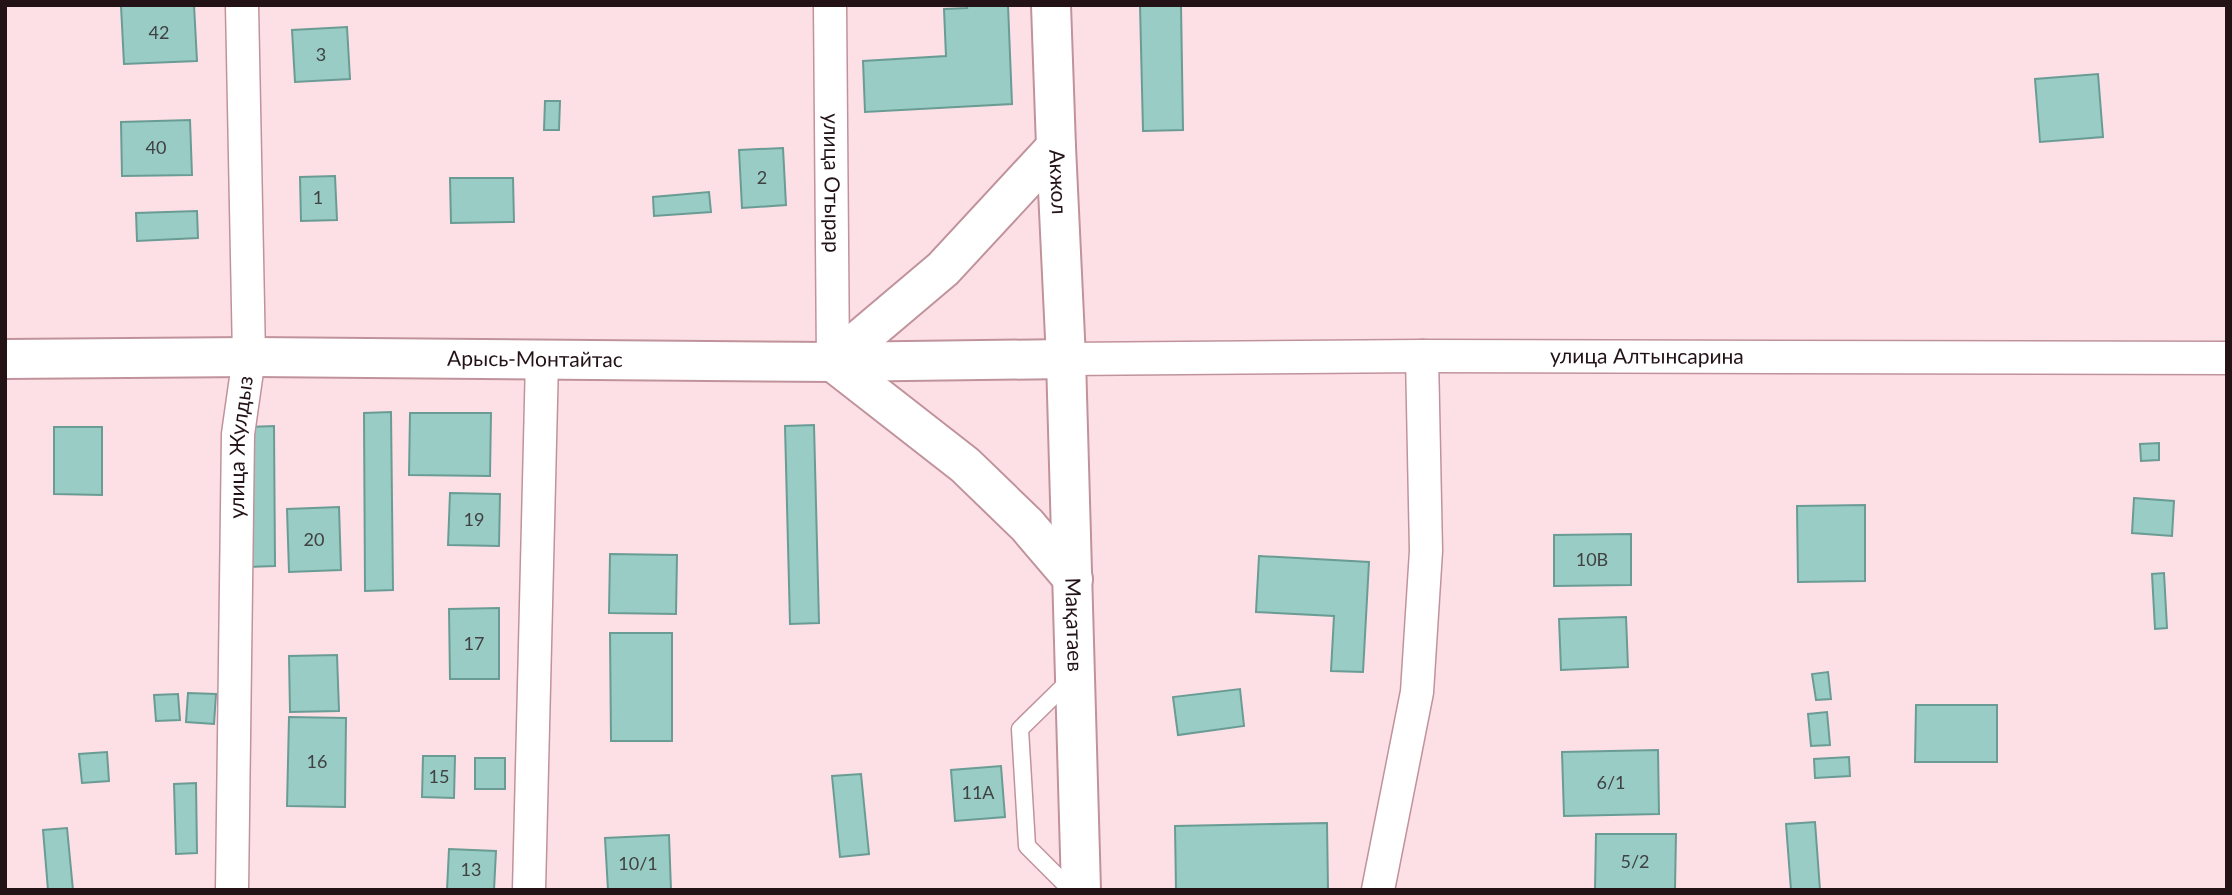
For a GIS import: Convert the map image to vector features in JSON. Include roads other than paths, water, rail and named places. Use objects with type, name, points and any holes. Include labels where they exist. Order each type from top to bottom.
[{"type":"main road","name":"Акжол","points":[[1051,5],[1066,359]]},
{"type":"main road","points":[[1056,147],[943,269],[833,362],[965,465],[1027,525],[1073,579]]},
{"type":"main road","name":"Арысь-Монтайтас","points":[[5,359],[249,357],[833,362],[1066,359]]},
{"type":"main road","name":"Мақатаев","points":[[1066,359],[1081,890]]},
{"type":"street","name":"улица Жулдыз","points":[[232,890],[238,434],[249,357],[242,5]]},
{"type":"street","name":"улица Отырар","points":[[830,5],[833,362]]},
{"type":"street","name":"улица Алтынсарина","points":[[1066,359],[1422,356],[2227,358]]},
{"type":"street","points":[[1378,890],[1417,692],[1426,551],[1422,356]]},
{"type":"street","points":[[529,890],[542,360]]},
{"type":"lane","points":[[1070,890],[1027,846],[1020,729],[1075,675]]}]
